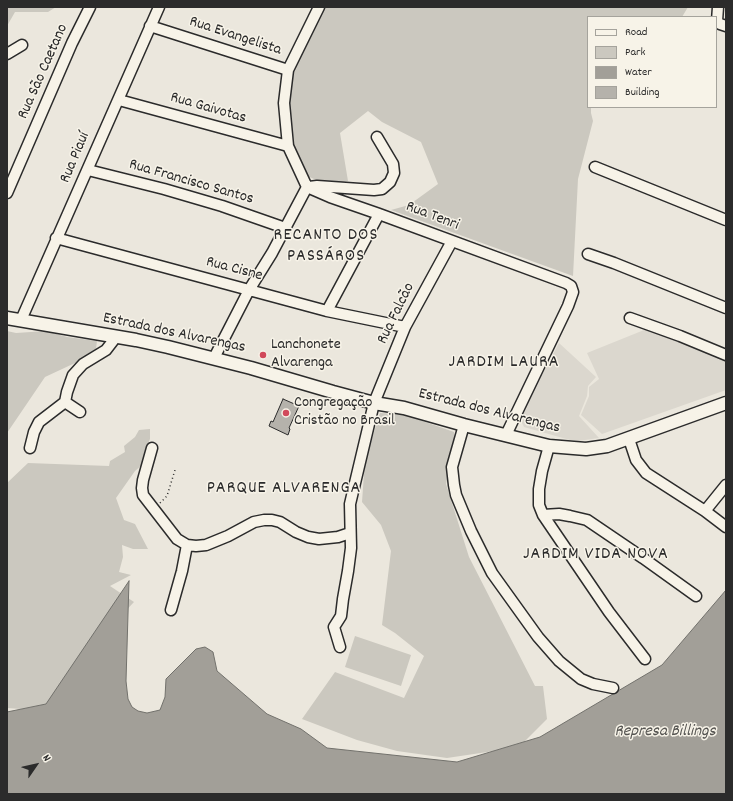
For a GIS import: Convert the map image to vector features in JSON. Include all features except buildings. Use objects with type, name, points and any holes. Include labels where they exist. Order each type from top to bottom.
[{"type":"main road","name":"Estrada dos Alvarengas","points":[[7,318],[168,347],[214,358],[374,403],[404,408],[464,425],[549,446],[586,449],[606,446],[726,403]]},
{"type":"street","name":"Rua São Caetano","points":[[7,193],[72,43],[90,7]]},
{"type":"street","name":"Rua Piauí","points":[[21,320],[159,7]]},
{"type":"street","points":[[307,187],[288,146],[284,103],[288,70],[319,7]]},
{"type":"street","points":[[718,7],[717,20],[720,24],[726,26]]},
{"type":"street","name":"Rua Evangelista","points":[[150,26],[288,70]]},
{"type":"street","points":[[7,54],[22,45]]},
{"type":"street","name":"Rua Gaivotas","points":[[119,100],[288,146]]},
{"type":"street","points":[[307,187],[317,186],[374,190],[382,189],[390,182],[394,173],[393,164],[376,137]]},
{"type":"street","points":[[595,167],[726,220]]},
{"type":"street","name":"Rua Francisco Santos","points":[[88,170],[164,189],[222,206],[285,228]]},
{"type":"street","points":[[214,358],[249,290],[307,187]]},
{"type":"street","name":"Rua Tenri","points":[[307,187],[330,197],[571,286],[573,292],[568,306],[506,436]]},
{"type":"street","points":[[327,311],[379,214]]},
{"type":"street","name":"Rua Cisne","points":[[56,238],[327,311],[404,327]]},
{"type":"street","name":"Rua Falcão","points":[[340,647],[334,627],[341,616],[351,548],[350,504],[374,403],[404,327],[452,241]]},
{"type":"street","points":[[588,254],[726,308]]},
{"type":"street","points":[[630,318],[726,355]]},
{"type":"street","points":[[30,448],[34,432],[39,422],[65,402],[75,371],[83,364],[106,350],[116,337]]},
{"type":"street","points":[[65,402],[80,412]]},
{"type":"street","points":[[464,425],[452,467],[454,485],[456,495],[471,531],[492,573],[538,637],[559,661],[581,679],[593,684],[613,688]]},
{"type":"street","points":[[629,439],[636,460],[646,473],[705,511],[726,527]]},
{"type":"street","points":[[549,446],[538,489],[539,504],[543,515],[609,612],[644,659]]},
{"type":"street","points":[[152,448],[143,480],[142,493],[144,498],[153,507],[177,539],[187,545],[206,545],[228,536],[254,522],[264,520],[280,522],[302,535],[319,539],[338,537],[350,533]]},
{"type":"street","points":[[705,511],[726,485]]},
{"type":"street","points":[[543,515],[565,515],[588,520],[696,596]]},
{"type":"street","points":[[171,610],[182,571],[187,545]]},
{"type":"path","points":[[153,507],[163,501],[167,496],[175,470]]},
{"type":"shaded area","points":[[659,324],[726,350],[726,390],[602,434],[581,415],[589,396],[589,387],[599,379],[587,353]]},
{"type":"shaded area","points":[[559,343],[596,377],[588,386],[587,396],[579,416],[599,438],[578,441],[570,440],[524,427],[522,423],[521,415]]},
{"type":"green space","points":[[7,7],[56,7],[48,12],[15,12],[7,26]]},
{"type":"green space","points":[[322,7],[688,7],[683,16],[587,16],[587,108],[591,108],[593,121],[578,179],[573,276],[391,210],[409,205],[438,184],[421,142],[382,122],[368,111],[340,133],[348,181],[327,185],[303,174],[291,145],[287,96],[290,70]]},
{"type":"green space","points":[[7,331],[16,333],[46,331],[67,337],[97,341],[96,349],[89,353],[77,366],[75,363],[45,377],[7,433]]},
{"type":"green space","points":[[380,413],[411,417],[454,432],[455,439],[448,459],[450,465],[446,484],[469,557],[535,686],[543,686],[547,719],[524,742],[494,751],[447,758],[397,751],[357,740],[302,719],[335,672],[404,698],[424,656],[395,633],[382,625],[391,551],[381,525],[362,502],[365,460]]},
{"type":"green space","points":[[150,429],[150,439],[145,450],[142,465],[135,471],[116,498],[124,520],[135,524],[148,549],[133,549],[122,545],[123,557],[119,572],[131,575],[110,586],[134,602],[118,619],[65,701],[21,709],[7,708],[7,483],[28,463],[109,466],[110,461],[125,452],[124,446],[135,437],[139,430]]},
{"type":"green space","points":[[355,636],[411,655],[401,686],[345,667]]},
{"type":"water","name":"Represa Billings","points":[[129,581],[126,681],[128,699],[132,707],[138,711],[147,713],[160,710],[165,697],[166,679],[196,649],[205,647],[213,652],[217,671],[267,714],[301,729],[327,748],[457,762],[540,737],[662,665],[726,590],[726,794],[7,794],[7,712],[46,704]]},
{"type":"place","name":"Lanchonete Alvarenga","points":[[263,355]]},
{"type":"place","name":"Congregação Cristão no Brasil","points":[[286,413]]},
{"type":"district","name":"RECANTO DOS PASSÁROS","points":[[326,247]]},
{"type":"district","name":"JARDIM LAURA","points":[[504,364]]},
{"type":"district","name":"PARQUE ALVARENGA","points":[[284,490]]},
{"type":"district","name":"JARDIM VIDA NOVA","points":[[596,556]]}]
